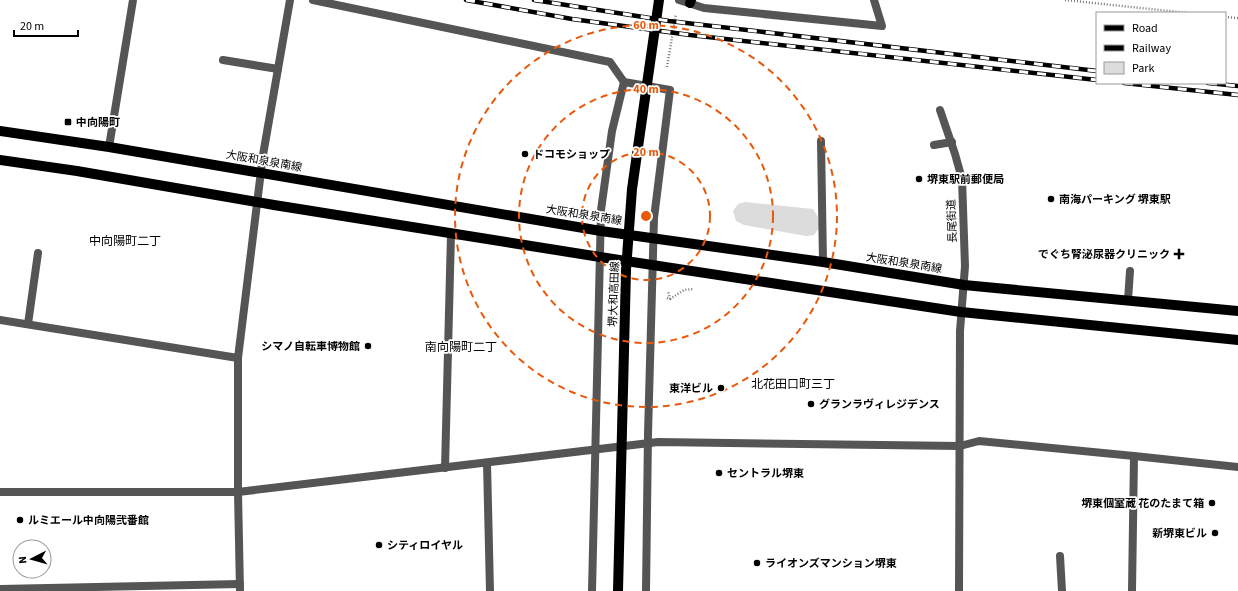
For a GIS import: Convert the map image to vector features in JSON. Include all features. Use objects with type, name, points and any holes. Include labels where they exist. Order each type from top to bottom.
[{"type":"main road","name":"堺大和高田線","points":[[618,591],[626,270],[631,196],[659,0]]},
{"type":"main road","name":"大阪和泉泉南線","points":[[0,131],[109,147],[601,231],[654,237],[823,262],[964,285],[1238,311]]},
{"type":"main road","points":[[0,160],[77,171],[256,202],[652,266],[961,312],[1238,340]]},
{"type":"street","points":[[109,147],[133,0]]},
{"type":"street","points":[[0,589],[29,590],[240,587],[238,358],[260,173],[290,0]]},
{"type":"street","points":[[313,0],[610,62],[624,82],[670,90],[654,218],[646,591]]},
{"type":"street","points":[[679,0],[691,1],[704,8],[882,26],[874,0]]},
{"type":"street","points":[[223,60],[278,69]]},
{"type":"street","points":[[592,591],[601,210],[612,131],[624,82]]},
{"type":"street","name":"長尾街道","points":[[940,110],[952,142],[962,180],[965,266],[960,338],[959,591]]},
{"type":"street","points":[[821,141],[823,262]]},
{"type":"street","points":[[934,144],[952,142]]},
{"type":"street","points":[[445,468],[451,234]]},
{"type":"street","points":[[28,324],[38,253]]},
{"type":"street","points":[[1128,300],[1130,271]]},
{"type":"street","points":[[0,320],[238,358]]},
{"type":"street","points":[[0,492],[238,492],[658,442],[960,446],[979,442],[1238,467]]},
{"type":"street","points":[[1132,591],[1134,456]]},
{"type":"street","points":[[487,463],[490,591]]},
{"type":"street","points":[[1060,556],[1062,591]]},
{"type":"path","points":[[1065,0],[1179,12]]},
{"type":"path","points":[[1226,17],[1238,18]]},
{"type":"path","points":[[670,299],[684,290],[691,288],[698,289]]},
{"type":"green space","points":[[745,202],[813,209],[818,217],[819,228],[814,235],[806,236],[744,225],[736,221],[733,211],[738,204]]},
{"type":"railway","points":[[466,0],[572,19],[690,35],[1096,80]]},
{"type":"railway","points":[[534,0],[669,21],[1096,71]]},
{"type":"railway","points":[[1134,84],[1238,95]]},
{"type":"railway","points":[[1218,84],[1238,86]]},
{"type":"place","name":"中向陽町","points":[[68,122]]},
{"type":"place","name":"ドコモショップ","points":[[525,154]]},
{"type":"place","name":"堺東駅前郵便局","points":[[919,179]]},
{"type":"place","name":"南海パーキング 堺東駅","points":[[1051,199]]},
{"type":"place","name":"でぐち腎泌尿器クリニック","points":[[1179,254]]},
{"type":"place","name":"シマノ自転車博物館","points":[[368,346]]},
{"type":"place","name":"東洋ビル","points":[[721,388]]},
{"type":"place","name":"グランラヴィレジデンス","points":[[811,404]]},
{"type":"place","name":"セントラル堺東","points":[[719,473]]},
{"type":"place","name":"堺東個室蔵 花のたまて箱","points":[[1212,503]]},
{"type":"place","name":"ルミエール中向陽弐番館","points":[[20,520]]},
{"type":"place","name":"新堺東ビル","points":[[1215,533]]},
{"type":"place","name":"シティロイヤル","points":[[379,545]]},
{"type":"place","name":"ライオンズマンション堺東","points":[[757,563]]},
{"type":"district","name":"中向陽町二丁","points":[[125,241]]},
{"type":"district","name":"南向陽町二丁","points":[[461,347]]},
{"type":"district","name":"北花田口町三丁","points":[[793,384]]}]
